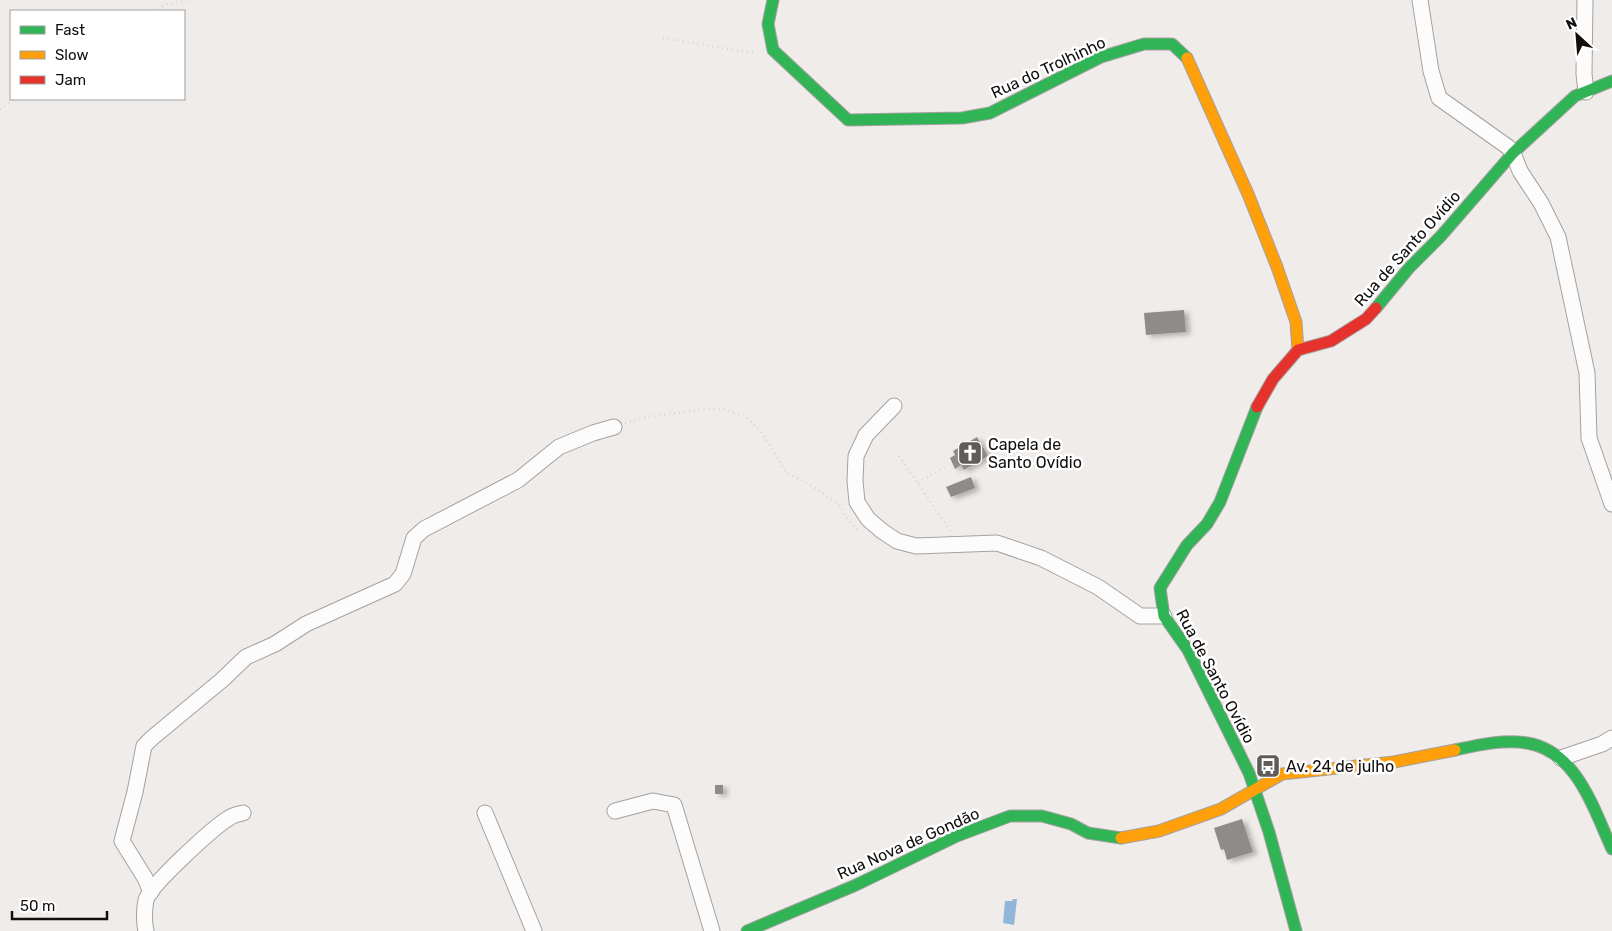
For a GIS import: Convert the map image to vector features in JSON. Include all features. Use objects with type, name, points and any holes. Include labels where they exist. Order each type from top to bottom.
[{"type":"street","points":[[773,0],[768,24],[773,50]]},
{"type":"street","points":[[1420,0],[1430,71],[1439,98],[1508,147],[1513,153],[1520,172],[1541,203],[1558,237],[1587,373],[1589,438],[1612,504]]},
{"type":"street","points":[[1585,0],[1584,74],[1586,92]]},
{"type":"street","name":"Rua do Trolhinho","points":[[773,50],[848,120],[899,120],[962,118],[990,113],[1101,57],[1144,44],[1172,44],[1189,60],[1248,194],[1296,322],[1298,350]]},
{"type":"street","name":"Rua de Santo Ovídio","points":[[1296,931],[1269,832],[1249,773],[1188,650],[1164,616],[1160,588],[1187,545],[1207,524],[1216,509],[1255,411],[1273,379],[1298,350],[1331,341],[1366,319],[1409,268],[1441,236],[1513,153],[1575,96],[1612,81]]},
{"type":"street","points":[[894,406],[866,434],[856,456],[855,481],[857,502],[868,520],[882,531],[898,541],[916,546],[997,543],[1042,558],[1098,587],[1140,616],[1164,616]]},
{"type":"street","points":[[151,892],[145,878],[122,841],[135,792],[144,746],[222,680],[246,657],[274,644],[306,624],[395,584],[404,574],[414,538],[424,529],[518,480],[559,447],[593,433],[614,427]]},
{"type":"street","points":[[1612,738],[1602,744],[1560,758],[1584,788],[1612,850]]},
{"type":"street","name":"Rua Nova de Gondão","points":[[747,931],[856,885],[957,836],[1010,816],[1042,816],[1071,824],[1088,833],[1120,838],[1159,831],[1221,809],[1282,774],[1394,762],[1486,744],[1507,742],[1526,743],[1543,747],[1560,758]]},
{"type":"street","points":[[615,811],[654,801],[674,805],[712,931]]},
{"type":"street","points":[[146,931],[146,899],[156,885],[217,826],[230,817],[243,813]]},
{"type":"street","points":[[486,813],[534,931]]},
{"type":"path","points":[[155,10],[166,4],[189,0]]},
{"type":"path","points":[[663,38],[747,52],[773,50]]},
{"type":"path","points":[[0,109],[14,100]]},
{"type":"path","points":[[614,427],[641,418],[706,409],[724,409],[746,417],[760,430],[787,473],[806,482],[840,505],[850,523],[863,534]]},
{"type":"path","points":[[899,456],[960,545]]},
{"type":"path","points":[[918,483],[948,465]]},
{"type":"water","points":[[1017,899],[1014,925],[1003,923],[1005,901],[1012,901]]},
{"type":"building","points":[[1184,310],[1186,332],[1146,335],[1144,313]]},
{"type":"building","name":"Capela de Santo Ovídio","points":[[977,437],[988,456],[964,470],[961,465],[955,469],[950,458],[955,455],[953,451]]},
{"type":"building","points":[[971,477],[975,488],[951,497],[946,487]]},
{"type":"building","points":[[715,785],[723,785],[723,794],[715,794]]},
{"type":"building","points":[[1242,819],[1253,852],[1227,860],[1224,849],[1221,850],[1214,828]]},
{"type":"traffic: fast","points":[[773,0],[768,24],[773,50],[848,120],[962,118],[990,113],[1101,57],[1144,44],[1172,44],[1187,58]]},
{"type":"traffic: fast","points":[[1376,308],[1409,268],[1441,236],[1513,153],[1575,96],[1612,81]]},
{"type":"traffic: fast","points":[[1257,407],[1220,502],[1207,524],[1187,545],[1160,588],[1164,616],[1188,650],[1249,773],[1269,832],[1296,931]]},
{"type":"traffic: fast","points":[[1455,750],[1491,743],[1518,742],[1544,748],[1559,757],[1582,784],[1612,849]]},
{"type":"traffic: fast","points":[[747,931],[856,885],[957,836],[1010,816],[1042,816],[1071,824],[1088,833],[1121,838]]},
{"type":"traffic: slow","points":[[1187,58],[1248,194],[1277,267],[1296,322],[1298,350]]},
{"type":"traffic: slow","points":[[1121,838],[1159,831],[1221,809],[1282,774],[1394,762],[1455,750]]},
{"type":"traffic: jam","points":[[1257,407],[1273,379],[1298,350],[1331,341],[1366,319],[1376,308]]},
{"type":"place","name":"Capela de Santo Ovídio","points":[[970,453]]},
{"type":"place","name":"Av. 24 de julho","points":[[1268,766]]}]
